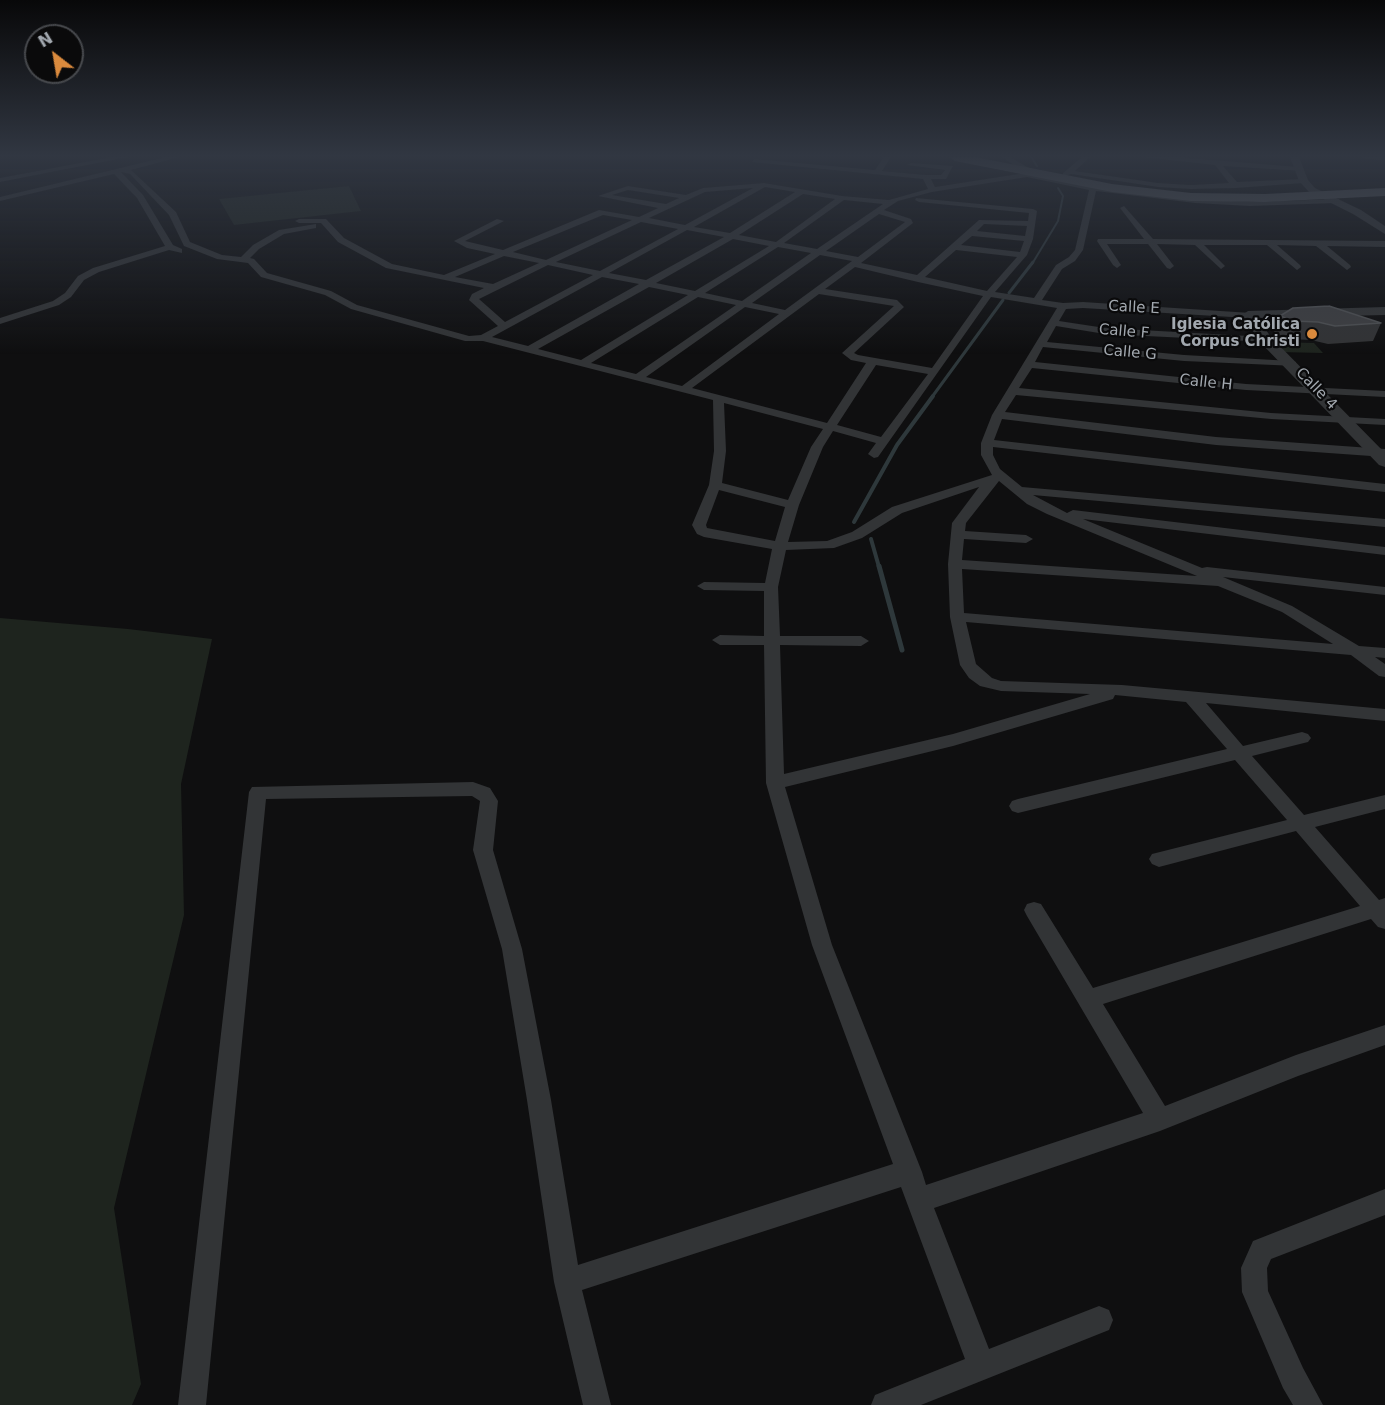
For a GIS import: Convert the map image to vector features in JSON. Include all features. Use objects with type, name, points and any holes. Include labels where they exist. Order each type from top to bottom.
[{"type":"street","points":[[155,223],[170,248]]},
{"type":"street","points":[[177,223],[187,244],[220,257],[254,263],[264,275],[328,293],[354,307],[469,339],[483,338],[885,441]]},
{"type":"street","points":[[497,223],[458,241],[504,253],[787,313]]},
{"type":"street","name":"Calle E","points":[[444,278],[577,223]]},
{"type":"street","points":[[504,326],[474,300],[475,296],[636,223]]},
{"type":"street","name":"Calle E","points":[[663,223],[819,252],[918,279],[989,294],[1063,306],[1083,305],[1248,315],[1385,311]]},
{"type":"street","points":[[483,338],[695,223]]},
{"type":"street","points":[[529,350],[753,223]]},
{"type":"street","points":[[582,364],[778,244],[808,223]]},
{"type":"street","points":[[637,378],[862,223]]},
{"type":"street","points":[[683,390],[909,223]]},
{"type":"street","points":[[918,279],[952,247],[984,223]]},
{"type":"street","points":[[874,454],[989,294],[1023,255],[1029,239],[1031,224],[1010,223]]},
{"type":"street","points":[[1037,301],[1059,267],[1072,259],[1079,250],[1085,223]]},
{"type":"street","points":[[1135,223],[1170,266]]},
{"type":"street","points":[[243,260],[256,247],[282,232],[326,224],[341,240],[377,261],[405,270],[492,287]]},
{"type":"street","points":[[970,233],[1029,239]]},
{"type":"street","points":[[1117,265],[1101,241],[1385,244]]},
{"type":"street","points":[[1197,242],[1221,266]]},
{"type":"street","points":[[1269,243],[1297,267]]},
{"type":"street","points":[[1318,243],[1347,267]]},
{"type":"street","points":[[1367,244],[1385,257]]},
{"type":"street","points":[[952,247],[1023,255]]},
{"type":"street","points":[[0,321],[56,303],[68,295],[81,278],[96,270],[170,248],[189,255]]},
{"type":"street","points":[[817,291],[892,301],[900,305],[847,352],[855,358],[935,372]]},
{"type":"street","points":[[1063,306],[1055,323],[1039,344],[998,415],[987,443],[990,463],[996,477],[1032,501],[1052,511],[1287,609],[1356,651],[1385,672]]},
{"type":"street","name":"Calle 4","points":[[1248,315],[1266,340],[1382,456]]},
{"type":"street","name":"Calle F","points":[[1055,323],[1105,331],[1266,340]]},
{"type":"street","name":"Calle G","points":[[1039,344],[1184,358],[1292,364]]},
{"type":"street","points":[[873,361],[817,447],[792,505],[780,546],[771,587],[774,783],[822,945],[910,1172],[982,1367]]},
{"type":"street","name":"Calle H","points":[[1028,364],[1246,387],[1319,392],[1385,393]]},
{"type":"street","points":[[1012,391],[1348,422],[1385,422]]},
{"type":"street","points":[[718,398],[720,451],[715,485],[699,525],[702,531],[709,534],[780,546],[829,545],[843,541],[897,510],[996,477]]},
{"type":"street","points":[[998,415],[1215,441],[1382,456]]},
{"type":"street","points":[[987,443],[1385,488]]},
{"type":"street","points":[[996,477],[959,523],[955,564],[957,617],[968,665],[986,682],[1001,686],[1122,690],[1385,715]]},
{"type":"street","points":[[715,485],[792,505]]},
{"type":"street","points":[[1017,489],[1385,523]]},
{"type":"street","points":[[1052,511],[1385,551]]},
{"type":"street","points":[[958,535],[1026,539]]},
{"type":"street","points":[[955,564],[1223,583]]},
{"type":"street","points":[[1195,570],[1385,591]]},
{"type":"street","points":[[704,586],[771,587]]},
{"type":"street","points":[[957,617],[1385,653]]},
{"type":"street","points":[[720,640],[861,641]]},
{"type":"street","points":[[774,783],[953,740],[1122,690]]},
{"type":"street","points":[[1089,999],[1382,912],[1300,823],[1192,698]]},
{"type":"street","points":[[1018,806],[1302,738]]},
{"type":"street","points":[[192,1405],[258,792],[473,789],[484,793],[489,801],[483,850],[512,949],[539,1100],[567,1282],[597,1405]]},
{"type":"street","points":[[1159,859],[1385,802]]},
{"type":"street","points":[[1034,910],[1160,1119]]},
{"type":"street","points":[[920,1200],[1160,1119],[1296,1066],[1385,1035]]},
{"type":"street","points":[[567,1282],[860,1186],[910,1172]]},
{"type":"street","points":[[1309,1405],[1293,1378],[1255,1292],[1254,1268],[1262,1250],[1385,1202]]},
{"type":"street","points":[[885,1405],[1099,1320]]},
{"type":"shaded area","points":[[233,223],[256,223],[234,225]]},
{"type":"shaded area","points":[[1273,342],[1314,343],[1323,353],[1281,352]]},
{"type":"shaded area","points":[[0,618],[212,639],[181,784],[184,915],[114,1208],[141,1384],[132,1405],[0,1405]]},
{"type":"building","points":[[1329,306],[1381,323],[1335,326],[1318,322],[1294,321],[1280,316],[1293,308]]},
{"type":"waterway","points":[[1032,264],[1057,223]]},
{"type":"waterway","points":[[1009,293],[1033,262]]},
{"type":"waterway","points":[[932,397],[1003,300]]},
{"type":"waterway","points":[[854,522],[897,445],[933,396]]},
{"type":"waterway","points":[[871,539],[879,567]]},
{"type":"waterway","points":[[879,566],[902,650]]},
{"type":"place","name":"Iglesia Católica Corpus Christi","points":[[1312,334]]}]
